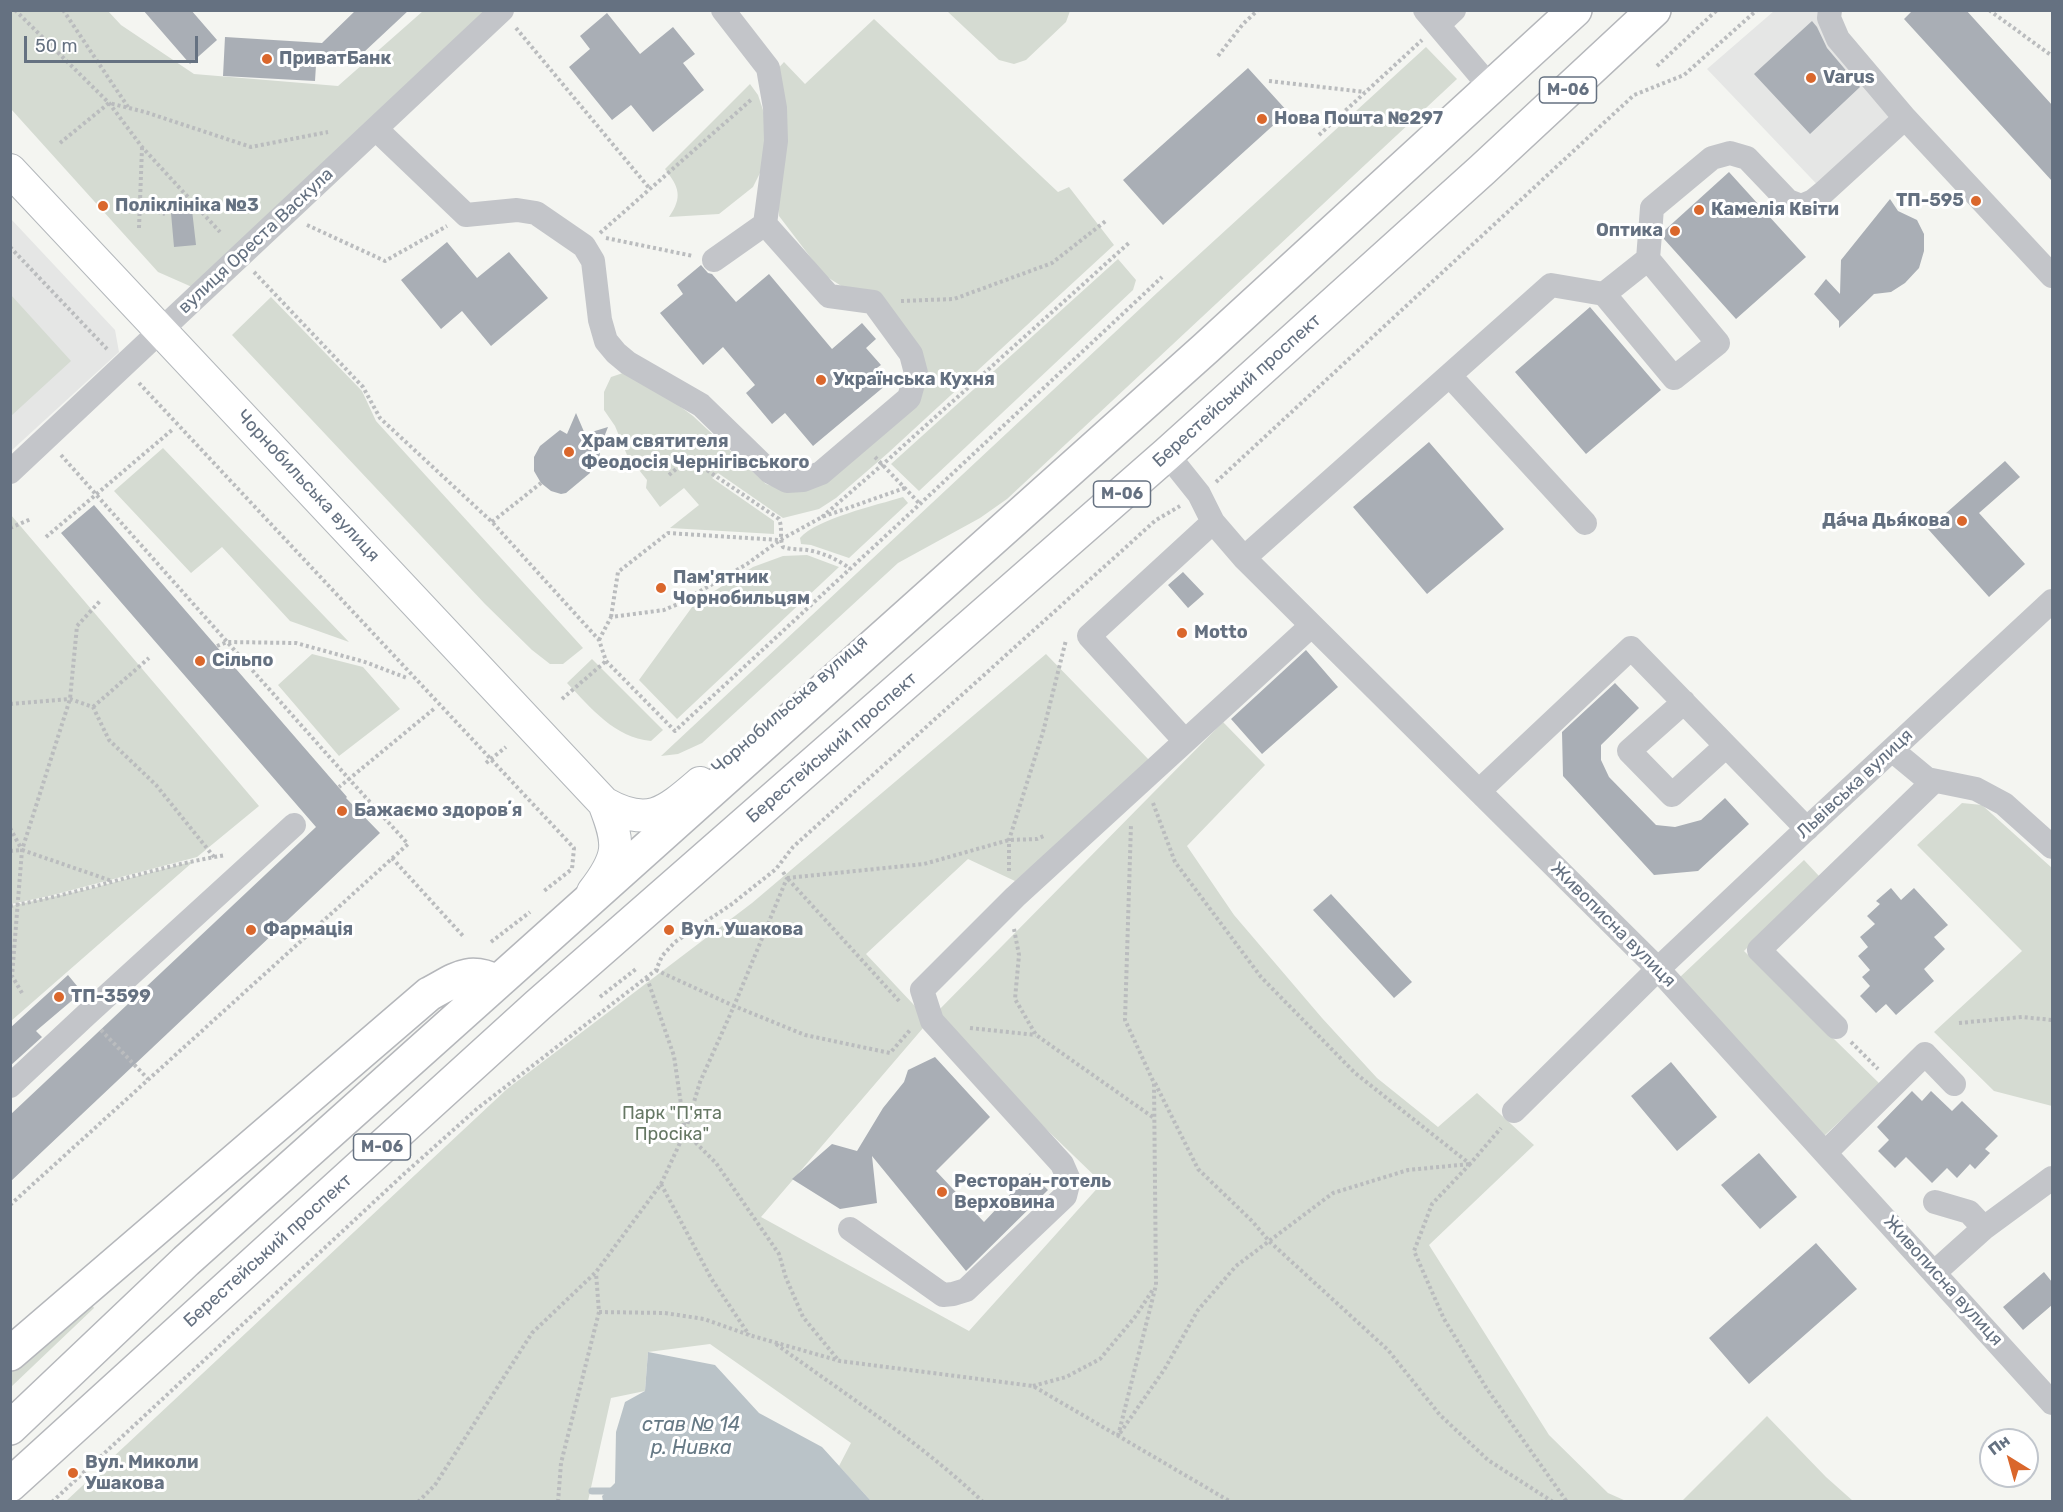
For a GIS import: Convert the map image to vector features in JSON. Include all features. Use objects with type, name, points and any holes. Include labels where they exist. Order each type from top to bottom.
[{"type":"highway","name":"М-06","points":[[10,1428],[186,1261],[968,562],[1575,10]]},
{"type":"highway","name":"Берестейський проспект","points":[[10,1485],[547,998],[1167,454],[1482,170],[1654,10]]},
{"type":"highway","points":[[10,1354],[429,994],[465,975],[483,975],[497,982]]},
{"type":"main road","name":"Чорнобильська вулиця","points":[[10,170],[604,803],[623,813],[639,816],[653,815],[677,803],[934,580],[968,562]]},
{"type":"main road","name":"Чорнобильська вулиця","points":[[580,907],[605,876],[616,852],[615,832],[604,803]]},
{"type":"street","points":[[714,260],[765,224],[776,141],[775,108],[768,68],[723,10]]},
{"type":"street","points":[[1830,10],[1829,18],[1838,39],[1905,118],[2052,276]]},
{"type":"street","points":[[1439,15],[1491,88]]},
{"type":"street","name":"вулиця Ореста Васкула","points":[[10,472],[376,129],[507,17]]},
{"type":"street","points":[[1244,558],[1551,285],[1604,294],[1674,378],[1718,343],[1648,259],[1652,208],[1712,158],[1730,153],[1747,158],[1788,201],[1801,206],[1814,201],[1905,118]]},
{"type":"street","points":[[376,129],[466,215],[518,210],[536,213],[585,246],[592,261],[600,320],[606,341],[616,353],[628,363],[701,405],[770,472],[787,481],[803,480],[821,473],[909,398],[916,372],[911,354],[873,302],[829,296],[765,224]]},
{"type":"street","points":[[1604,294],[1648,259]]},
{"type":"street","points":[[1450,376],[1585,523]]},
{"type":"street","name":"Живописна вулиця","points":[[1167,454],[1199,494],[1214,522],[1244,558],[1658,969],[2052,1403]]},
{"type":"street","points":[[1185,741],[1089,636],[1214,522]]},
{"type":"street","name":"Львівська вулиця","points":[[1514,1111],[1658,969],[2052,601]]},
{"type":"street","points":[[850,1229],[943,1295],[953,1294],[966,1290],[1065,1196],[1069,1179],[1062,1164],[926,1022],[922,990],[1015,897],[1311,626]]},
{"type":"street","points":[[1479,791],[1631,648],[1807,829]]},
{"type":"street","points":[[1684,702],[1629,751],[1672,795],[1726,746]]},
{"type":"street","points":[[1892,750],[1927,779],[1976,789],[2004,804],[2052,847]]},
{"type":"street","points":[[1836,1027],[1759,950],[1934,781]]},
{"type":"street","points":[[10,1086],[294,825]]},
{"type":"street","points":[[1826,1152],[1925,1054],[1954,1084]]},
{"type":"street","points":[[1935,1272],[1984,1228],[2052,1178]]},
{"type":"street","points":[[1935,1202],[1969,1212],[1984,1228]]},
{"type":"path","points":[[15,10],[109,103],[142,147],[220,232]]},
{"type":"path","points":[[63,10],[129,108]]},
{"type":"path","points":[[1218,56],[1243,24],[1258,10]]},
{"type":"path","points":[[1657,66],[1717,10]]},
{"type":"path","points":[[1215,483],[1634,95],[1684,75],[1757,10]]},
{"type":"path","points":[[1989,10],[2052,56]]},
{"type":"path","points":[[1319,135],[1365,92],[1439,15]]},
{"type":"path","points":[[507,17],[650,189]]},
{"type":"path","points":[[1269,81],[1365,92]]},
{"type":"path","points":[[714,260],[597,236],[770,82]]},
{"type":"path","points":[[109,103],[251,147],[328,132]]},
{"type":"path","points":[[60,143],[109,103]]},
{"type":"path","points":[[139,228],[142,147]]},
{"type":"path","points":[[140,207],[165,214]]},
{"type":"path","points":[[302,223],[385,261],[466,215]]},
{"type":"path","points":[[873,302],[954,299],[1052,262],[1107,220]]},
{"type":"path","points":[[822,517],[1130,242]]},
{"type":"path","points":[[10,247],[108,349]]},
{"type":"path","points":[[252,270],[363,387],[380,418],[492,522],[599,640],[606,662],[675,731],[1162,277]]},
{"type":"path","points":[[136,379],[488,761],[574,848],[572,869],[544,891]]},
{"type":"path","points":[[46,537],[172,429]]},
{"type":"path","points":[[859,440],[921,504]]},
{"type":"path","points":[[10,1204],[408,844],[59,453]]},
{"type":"path","points":[[669,475],[689,458],[779,519],[783,530],[780,540],[783,547],[808,550],[843,563],[850,569]]},
{"type":"path","points":[[492,522],[541,483]]},
{"type":"path","points":[[611,617],[664,610],[678,604],[747,564],[780,540],[822,517],[905,488]]},
{"type":"path","points":[[10,528],[31,519]]},
{"type":"path","points":[[52,1502],[405,1173],[478,1108],[647,978],[656,970],[662,956],[675,942],[732,904],[776,869],[793,847],[1156,520]]},
{"type":"path","points":[[599,640],[611,617],[618,572],[668,533],[780,540]]},
{"type":"path","points":[[22,993],[12,976],[22,850],[70,699],[77,626],[100,601]]},
{"type":"path","points":[[217,646],[226,642],[296,644],[365,662],[408,678]]},
{"type":"path","points":[[93,707],[149,658]]},
{"type":"path","points":[[562,699],[606,662]]},
{"type":"path","points":[[10,704],[70,699],[93,707],[109,740],[156,785],[214,857]]},
{"type":"path","points":[[339,787],[435,708]]},
{"type":"path","points":[[488,761],[506,747]]},
{"type":"path","points":[[1132,789],[1125,1020],[1198,1169],[1252,1221],[1269,1241],[1388,1350],[1440,1414],[1488,1460],[1553,1502]]},
{"type":"path","points":[[1153,803],[1175,861],[1261,977],[1355,1073],[1470,1164]]},
{"type":"path","points":[[10,828],[22,850]]},
{"type":"path","points":[[787,878],[924,864],[1008,840],[1037,839],[1047,834]]},
{"type":"path","points":[[10,906],[54,898],[214,857],[266,849]]},
{"type":"path","points":[[10,851],[22,850],[114,882]]},
{"type":"path","points":[[392,858],[463,936]]},
{"type":"path","points":[[783,872],[926,1022],[1036,1035]]},
{"type":"path","points":[[418,1502],[435,1485],[532,1333],[596,1272],[661,1184],[686,1132],[700,1082],[787,878]]},
{"type":"path","points":[[491,942],[530,912]]},
{"type":"path","points":[[600,997],[636,969]]},
{"type":"path","points":[[656,970],[734,1006],[805,1035],[890,1053],[926,1022]]},
{"type":"path","points":[[647,978],[674,1056],[686,1132],[716,1163],[779,1254],[786,1278],[803,1317],[840,1361]]},
{"type":"path","points":[[1959,1023],[2022,1017],[2052,1020]]},
{"type":"path","points":[[1836,1027],[1875,1066]]},
{"type":"path","points":[[100,1030],[148,1079]]},
{"type":"path","points":[[1118,1436],[1156,1285],[1155,1083]]},
{"type":"path","points":[[1514,1111],[1470,1164],[1432,1204],[1414,1251],[1444,1319],[1487,1389],[1567,1502]]},
{"type":"path","points":[[1118,1436],[1164,1370],[1198,1310],[1236,1266],[1333,1193],[1408,1170],[1470,1164]]},
{"type":"path","points":[[661,1184],[711,1278],[749,1335]]},
{"type":"path","points":[[558,1502],[561,1463],[599,1312],[596,1272]]},
{"type":"path","points":[[599,1312],[665,1313],[704,1319],[749,1335],[840,1361],[1033,1386],[1066,1377],[1100,1359],[1135,1317],[1156,1285]]},
{"type":"path","points":[[772,1342],[895,1430],[958,1478],[983,1502]]},
{"type":"path","points":[[1033,1386],[1231,1502]]},
{"type":"shaded area","points":[[1774,11],[1819,11],[1915,120],[1829,197],[1707,69]]},
{"type":"shaded area","points":[[11,219],[115,330],[119,352],[11,451]]},
{"type":"green space","points":[[10,11],[108,11],[121,25],[194,74],[338,86],[423,11],[490,11],[192,287],[158,272],[11,109]]},
{"type":"green space","points":[[947,11],[1070,11],[1066,22],[1026,60],[1014,64],[999,60]]},
{"type":"green space","points":[[874,19],[1058,192],[1069,187],[1114,245],[888,453],[836,498],[819,509],[783,518],[718,473],[712,478],[774,521],[774,534],[670,528],[699,505],[684,488],[660,507],[646,488],[647,480],[627,455],[615,426],[604,410],[604,392],[611,377],[623,373],[670,399],[693,416],[766,484],[785,490],[923,373],[843,287],[824,275],[779,216],[773,74],[784,62],[805,84]]},
{"type":"green space","points":[[1426,47],[1457,79],[1007,499],[980,518],[898,563],[702,743],[678,754],[661,756],[1158,292]]},
{"type":"green space","points":[[750,84],[758,95],[764,113],[766,139],[763,167],[753,187],[719,214],[669,217],[676,204],[678,192],[674,181],[665,169]]},
{"type":"green space","points":[[1118,259],[1136,280],[1133,290],[919,491],[891,464]]},
{"type":"green space","points":[[11,295],[71,361],[11,416]]},
{"type":"green space","points":[[271,297],[362,391],[376,421],[583,648],[563,664],[550,664],[532,650],[485,604],[232,335]]},
{"type":"green space","points":[[163,448],[349,642],[290,621],[222,547],[191,573],[114,491]]},
{"type":"green space","points":[[903,497],[908,503],[849,558],[811,545],[801,544],[800,538],[819,525],[848,513]]},
{"type":"green space","points":[[11,515],[259,806],[197,857],[11,904]]},
{"type":"green space","points":[[807,555],[839,567],[677,719],[639,680],[695,603],[753,567],[783,556]]},
{"type":"green space","points":[[312,654],[363,667],[400,709],[339,756],[278,685]]},
{"type":"green space","name":"Парк \"П'ята Просіка\"","points":[[1046,654],[1151,762],[1015,881],[968,859],[866,954],[929,1021],[761,1217],[969,1331],[1102,1183],[931,1018],[1223,722],[1265,765],[1187,846],[1234,915],[1377,1078],[1438,1127],[1477,1093],[1534,1145],[1429,1245],[1549,1435],[1608,1493],[1626,1501],[871,1501],[839,1466],[851,1443],[710,1344],[648,1352],[645,1391],[611,1398],[588,1501],[65,1502],[507,1089],[752,903]]},
{"type":"green space","points":[[592,659],[663,730],[651,741],[626,734],[615,728],[595,712],[567,683]]},
{"type":"green space","points":[[1962,803],[1982,805],[2052,868],[2052,1106],[1994,1091],[1934,1032],[2022,951],[1917,845]]},
{"type":"green space","points":[[1804,860],[1819,876],[1744,951],[1880,1084],[1824,1136],[1679,978]]},
{"type":"green space","points":[[194,861],[11,1021],[11,906],[89,889]]},
{"type":"green space","points":[[91,1303],[94,1308],[11,1387],[11,1373]]},
{"type":"green space","points":[[1767,1416],[1826,1477],[1853,1501],[1682,1501]]},
{"type":"water","name":"став № 14 р. Нивка","points":[[648,1352],[715,1365],[759,1413],[822,1447],[871,1501],[603,1501],[602,1496],[615,1483],[616,1432],[625,1402],[645,1391]]},
{"type":"building","points":[[143,10],[191,10],[217,40],[190,64]]},
{"type":"building","points":[[356,10],[409,10],[348,67],[339,58],[316,65],[315,81],[223,76],[225,37],[322,43]]},
{"type":"building","points":[[1913,10],[1966,10],[2052,105],[2052,181],[1904,19]]},
{"type":"building","points":[[607,13],[640,54],[673,27],[695,54],[683,63],[704,90],[653,132],[631,105],[612,120],[569,67],[590,49],[580,36]]},
{"type":"building","name":"Varus","points":[[1812,21],[1827,48],[1860,87],[1810,134],[1754,74]]},
{"type":"building","points":[[1248,68],[1288,112],[1163,225],[1123,180]]},
{"type":"building","points":[[1729,172],[1806,257],[1736,319],[1664,239],[1665,230]]},
{"type":"building","points":[[1890,199],[1898,211],[1917,220],[1924,234],[1924,251],[1919,268],[1905,283],[1891,292],[1874,294],[1839,328],[1839,321],[1814,294],[1826,279],[1840,294],[1841,260]]},
{"type":"building","points":[[192,210],[196,245],[174,247],[171,213]]},
{"type":"building","points":[[447,242],[477,278],[509,252],[548,298],[491,346],[462,311],[441,329],[401,280]]},
{"type":"building","points":[[701,265],[712,274],[736,302],[769,274],[832,349],[862,323],[876,339],[866,348],[881,365],[874,370],[886,385],[813,446],[785,413],[772,424],[746,393],[755,385],[723,347],[703,365],[660,313],[683,294],[677,285]]},
{"type":"building","points":[[1590,307],[1661,390],[1586,454],[1515,372]]},
{"type":"building","name":"Храм святителя Феодосія Чернігівського","points":[[576,413],[585,434],[608,427],[601,445],[599,460],[588,468],[590,473],[566,493],[561,494],[551,491],[541,483],[534,471],[534,457],[540,446],[560,430],[567,434]]},
{"type":"building","points":[[1429,442],[1504,529],[1427,594],[1353,507]]},
{"type":"building","name":"Да́ча Дья́кова","points":[[2005,461],[2020,477],[1979,513],[2025,564],[1989,597],[1928,529]]},
{"type":"building","points":[[94,505],[346,798],[380,833],[10,1182],[10,1115],[316,827],[61,533]]},
{"type":"building","points":[[1183,572],[1204,594],[1188,608],[1168,585]]},
{"type":"building","points":[[1306,650],[1338,687],[1262,754],[1231,719]]},
{"type":"building","points":[[1615,683],[1639,708],[1601,745],[1601,760],[1609,777],[1656,825],[1675,827],[1701,820],[1725,798],[1749,824],[1698,871],[1654,875],[1563,776],[1562,732]]},
{"type":"building","points":[[1891,888],[1901,900],[1914,888],[1948,925],[1934,937],[1945,949],[1924,969],[1934,981],[1896,1015],[1886,1004],[1876,1013],[1860,996],[1870,986],[1862,977],[1870,970],[1858,956],[1868,947],[1860,937],[1875,924],[1867,916],[1880,904],[1876,901]]},
{"type":"building","points":[[1331,894],[1412,982],[1394,998],[1313,910]]},
{"type":"building","points":[[68,975],[82,992],[36,1031],[42,1037],[10,1066],[10,1028]]},
{"type":"building","points":[[935,1057],[990,1117],[936,1171],[984,1222],[1030,1173],[1048,1190],[966,1271],[872,1156],[877,1203],[840,1209],[792,1179],[832,1144],[857,1151],[883,1108],[904,1082],[908,1070]]},
{"type":"building","points":[[1671,1062],[1717,1117],[1677,1151],[1631,1096]]},
{"type":"building","points":[[1912,1091],[1922,1101],[1931,1091],[1952,1111],[1962,1101],[1998,1136],[1985,1149],[1990,1153],[1975,1169],[1970,1164],[1957,1178],[1947,1168],[1932,1183],[1906,1157],[1895,1168],[1878,1151],[1889,1140],[1877,1127]]},
{"type":"building","points":[[1759,1153],[1797,1197],[1760,1229],[1721,1185]]},
{"type":"building","points":[[1816,1243],[1857,1289],[1749,1384],[1709,1338]]},
{"type":"building","points":[[2044,1272],[2052,1282],[2052,1305],[2023,1330],[2003,1307]]},
{"type":"waterway","points":[[592,1491],[614,1491]]},
{"type":"place","name":"ПриватБанк","points":[[267,59]]},
{"type":"place","name":"Varus","points":[[1811,78]]},
{"type":"place","name":"Нова Пошта №297","points":[[1262,119]]},
{"type":"place","name":"ТП-595","points":[[1976,201]]},
{"type":"place","name":"Поліклініка №3","points":[[103,206]]},
{"type":"place","name":"Камелія Квіти","points":[[1699,210]]},
{"type":"place","name":"Оптика","points":[[1675,231]]},
{"type":"place","name":"Українська Кухня","points":[[821,380]]},
{"type":"place","name":"Храм святителя Феодосія Чернігівського","points":[[569,452]]},
{"type":"place","name":"Да́ча Дья́кова","points":[[1962,521]]},
{"type":"place","name":"Пам'ятник Чорнобильцям","points":[[661,588]]},
{"type":"place","name":"Motto","points":[[1182,633]]},
{"type":"place","name":"Сільпо","points":[[200,661]]},
{"type":"place","name":"Бажаємо здоровʼя","points":[[342,811]]},
{"type":"place","name":"Фармація","points":[[251,930]]},
{"type":"place","name":"Вул. Ушакова","points":[[669,930]]},
{"type":"place","name":"ТП-3599","points":[[59,997]]},
{"type":"place","name":"Ресторан-готель Верховина","points":[[942,1192]]},
{"type":"place","name":"Вул. Миколи Ушакова","points":[[73,1473]]}]
